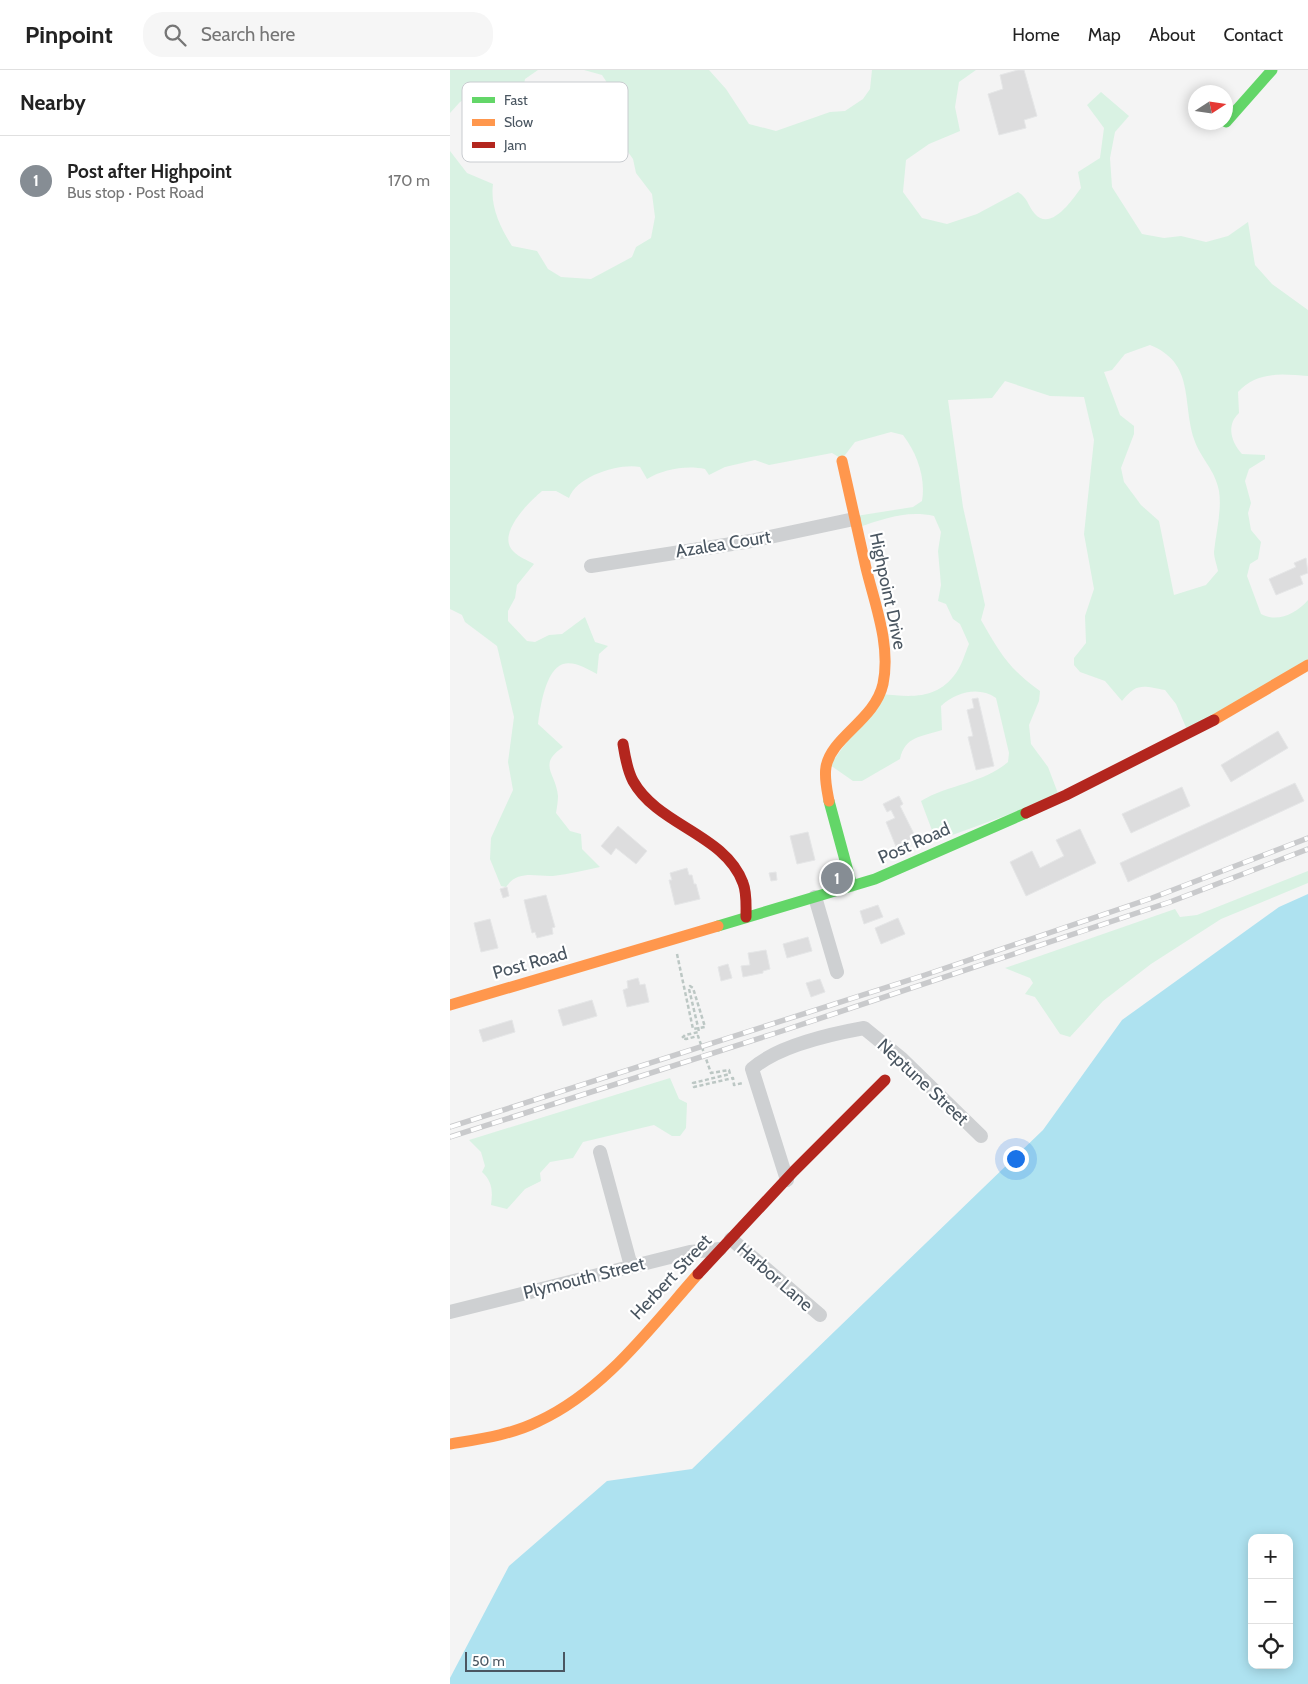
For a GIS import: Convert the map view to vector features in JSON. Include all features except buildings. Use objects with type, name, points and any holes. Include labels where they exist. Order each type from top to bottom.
[{"type":"street","points":[[1233,113],[1272,70]]},
{"type":"street","name":"Highpoint Drive","points":[[842,461],[878,617],[885,664],[882,692],[866,719],[841,742],[825,765],[827,788],[842,856],[852,886]]},
{"type":"street","name":"Azalea Court","points":[[591,566],[751,541],[854,519]]},
{"type":"street","name":"Post Road","points":[[450,1005],[876,879],[1066,795],[1214,720],[1308,665]]},
{"type":"street","points":[[623,744],[628,769],[643,794],[664,816],[715,849],[736,870],[743,883],[746,917]]},
{"type":"street","points":[[815,897],[837,972]]},
{"type":"street","name":"Neptune Street","points":[[754,1081],[752,1069],[761,1060],[838,1032],[864,1028],[902,1060],[981,1136]]},
{"type":"street","name":"Herbert Street","points":[[450,1444],[529,1426],[568,1404],[614,1367],[720,1249],[885,1080]]},
{"type":"street","points":[[754,1081],[787,1180]]},
{"type":"street","points":[[600,1152],[631,1266]]},
{"type":"street","name":"Harbor Lane","points":[[731,1239],[820,1315]]},
{"type":"street","name":"Plymouth Street","points":[[450,1312],[690,1252],[720,1249]]},
{"type":"path","points":[[673,939],[693,1029],[705,1028],[693,988],[690,986],[688,989],[698,1029],[682,1038],[698,1036],[711,1073],[729,1070],[730,1074],[693,1082],[694,1087],[733,1078],[734,1085],[754,1081]]},
{"type":"green space","points":[[450,70],[538,70],[525,79],[524,82],[462,82],[462,101],[450,113]]},
{"type":"green space","points":[[584,70],[709,70],[726,89],[749,124],[776,131],[830,112],[845,111],[863,99],[870,89],[872,70],[976,70],[959,82],[955,107],[960,131],[929,144],[906,160],[903,192],[922,218],[947,224],[977,214],[1018,192],[1024,197],[1032,211],[1041,219],[1054,217],[1061,212],[1081,188],[1078,172],[1100,158],[1104,128],[1087,105],[1101,92],[1129,116],[1115,132],[1110,158],[1112,187],[1142,234],[1164,238],[1181,236],[1206,242],[1228,236],[1248,222],[1255,265],[1272,284],[1308,310],[1308,376],[1270,375],[1253,380],[1245,385],[1238,392],[1239,413],[1231,428],[1235,444],[1242,454],[1265,455],[1265,459],[1249,469],[1245,481],[1251,503],[1248,513],[1251,530],[1261,542],[1258,559],[1250,564],[1247,576],[1261,614],[1267,617],[1286,616],[1308,600],[1308,664],[1188,732],[1176,704],[1165,690],[1151,687],[1136,688],[1122,701],[1105,681],[1080,672],[1074,665],[1074,658],[1086,643],[1085,616],[1094,589],[1084,534],[1094,440],[1084,397],[1050,396],[1005,381],[992,398],[948,400],[963,507],[985,605],[981,620],[1012,667],[1040,691],[1039,701],[1029,725],[1031,744],[1048,767],[1059,796],[936,841],[921,801],[942,791],[988,775],[1008,762],[1009,753],[996,698],[982,692],[968,692],[947,701],[941,706],[942,730],[915,738],[902,751],[900,759],[862,781],[853,781],[830,765],[882,694],[923,695],[940,688],[949,682],[958,670],[969,644],[960,624],[953,619],[946,604],[938,601],[941,585],[938,551],[941,532],[934,516],[924,514],[905,515],[886,518],[859,527],[856,516],[913,507],[922,501],[923,484],[919,466],[903,435],[891,432],[855,442],[842,459],[832,453],[769,465],[755,460],[725,467],[709,475],[705,469],[683,468],[668,470],[647,479],[640,467],[631,466],[610,469],[589,477],[573,490],[569,498],[556,491],[542,491],[516,519],[509,537],[509,545],[514,552],[534,564],[517,585],[515,598],[508,611],[508,621],[527,641],[535,642],[549,635],[562,634],[585,617],[595,642],[608,646],[599,654],[597,674],[581,666],[567,663],[557,668],[544,691],[538,724],[563,747],[555,753],[549,764],[557,788],[556,813],[570,831],[581,834],[582,849],[600,867],[553,876],[522,876],[511,881],[506,887],[501,886],[490,859],[491,838],[513,790],[508,762],[514,717],[497,646],[465,622],[462,615],[450,609],[450,151],[467,173],[493,184],[493,200],[497,216],[512,246],[537,251],[548,269],[561,277],[591,279],[632,257],[636,247],[651,238],[655,217],[652,194],[636,173],[633,159],[628,152],[628,82],[606,82],[602,75]],"holes":[[[1150,345],[1164,353],[1174,362],[1181,373],[1194,439],[1214,476],[1220,499],[1214,552],[1218,571],[1206,585],[1174,595],[1159,521],[1141,505],[1124,482],[1121,468],[1134,434],[1134,426],[1120,415],[1104,372],[1112,370],[1125,354]]]},
{"type":"green space","points":[[1308,871],[1308,883],[1221,919],[1151,964],[1103,1001],[1070,1037],[1060,1034],[1035,997],[1025,994],[1033,983],[1030,978],[1005,968],[1175,909],[1180,917],[1197,915]]},
{"type":"green space","points":[[670,1078],[679,1099],[687,1103],[686,1128],[680,1136],[672,1136],[654,1125],[583,1142],[573,1158],[550,1162],[540,1173],[541,1181],[525,1189],[507,1209],[491,1205],[491,1187],[488,1179],[482,1172],[485,1166],[481,1152],[469,1140]]},
{"type":"water","points":[[1308,894],[1308,1684],[450,1684],[450,1678],[509,1566],[607,1481],[692,1469],[1043,1130],[1122,1020],[1279,907]]},
{"type":"railway","points":[[450,1127],[925,975],[1152,898],[1308,838]]},
{"type":"railway","points":[[450,1137],[779,1032],[1170,902],[1308,849]]},
{"type":"traffic: fast","points":[[1233,114],[1272,70]]},
{"type":"traffic: fast","points":[[829,801],[852,886]]},
{"type":"traffic: fast","points":[[718,926],[875,879],[1026,813]]},
{"type":"traffic: slow","points":[[829,801],[825,775],[830,756],[836,746],[863,718],[878,697],[883,684],[885,669],[884,640],[881,625],[842,461]]},
{"type":"traffic: slow","points":[[1214,720],[1308,665]]},
{"type":"traffic: slow","points":[[450,1005],[718,926]]},
{"type":"traffic: slow","points":[[450,1444],[518,1430],[563,1408],[585,1393],[644,1336],[698,1274]]},
{"type":"traffic: jam","points":[[1026,813],[1066,795],[1214,720]]},
{"type":"traffic: jam","points":[[623,744],[626,763],[631,777],[644,796],[658,809],[707,841],[734,866],[744,887],[746,917]]},
{"type":"traffic: jam","points":[[698,1274],[794,1171],[885,1080]]},
{"type":"place","name":"Post after Highpoint","points":[[837,878]]}]
